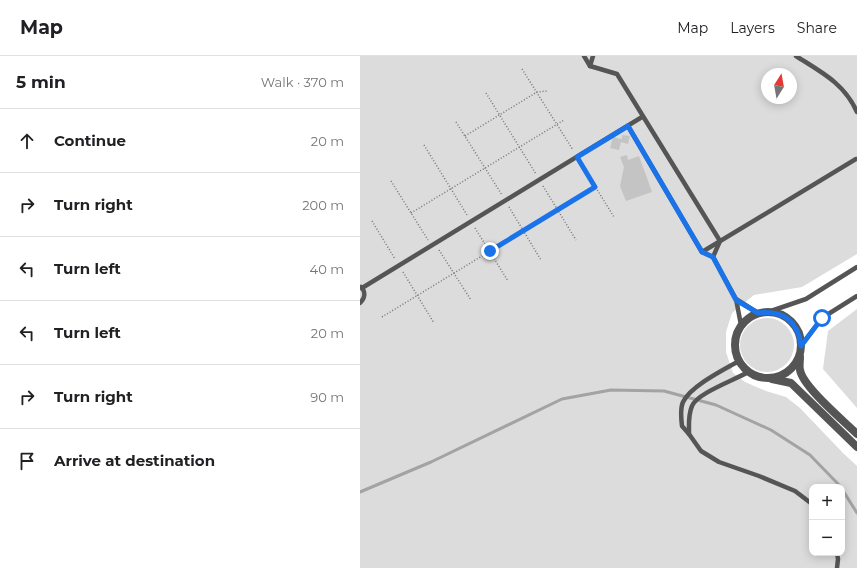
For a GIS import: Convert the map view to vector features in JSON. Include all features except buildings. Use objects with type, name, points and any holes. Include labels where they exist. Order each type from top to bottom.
[{"type":"street","points":[[857,434],[814,391],[803,377],[800,370],[800,336],[795,326],[788,318],[779,314],[768,312],[758,313],[746,320],[741,325],[736,334],[734,345],[739,362],[748,372],[757,377],[791,383],[857,447]]},
{"type":"street","points":[[768,378],[776,377],[788,372],[800,354]]},
{"type":"lane","points":[[584,56],[590,66],[616,74],[720,241]]},
{"type":"lane","points":[[590,66],[592,56]]},
{"type":"lane","points":[[796,56],[825,75],[845,91],[857,112]]},
{"type":"lane","points":[[360,302],[364,297],[361,287],[642,117]]},
{"type":"lane","points":[[628,126],[702,252],[713,257],[736,300],[741,325]]},
{"type":"lane","points":[[702,252],[856,159]]},
{"type":"lane","points":[[713,257],[720,241]]},
{"type":"lane","points":[[768,312],[806,299],[857,267]]},
{"type":"lane","points":[[801,346],[822,318],[857,296]]},
{"type":"lane","points":[[736,300],[758,313]]},
{"type":"lane","points":[[739,362],[699,384],[683,401],[681,412],[682,426],[690,434],[701,451],[720,462],[759,476],[795,492],[809,502]]},
{"type":"lane","points":[[690,434],[689,417],[692,404],[703,395],[748,372]]},
{"type":"lane","points":[[837,568],[838,556]]},
{"type":"path","points":[[522,68],[614,217]]},
{"type":"path","points":[[465,136],[537,92],[547,91]]},
{"type":"path","points":[[486,92],[576,240]]},
{"type":"path","points":[[411,213],[564,120]]},
{"type":"path","points":[[456,122],[541,260]]},
{"type":"path","points":[[424,145],[508,281]]},
{"type":"path","points":[[391,181],[411,213],[454,273],[471,300]]},
{"type":"path","points":[[382,317],[595,187]]},
{"type":"shaded area","points":[[360,56],[857,56],[857,254],[802,287],[754,295],[732,313],[726,332],[726,352],[733,373],[745,382],[766,391],[786,397],[800,408],[857,466],[857,568],[360,568]]},
{"type":"shaded area","points":[[857,309],[857,408],[823,369],[828,331]]},
{"type":"shaded area","points":[[762,318],[772,318],[782,322],[790,330],[794,340],[794,350],[790,360],[782,368],[772,372],[762,372],[752,368],[744,360],[740,350],[740,340],[744,330],[752,322]]},
{"type":"waterway","points":[[360,492],[431,462],[562,399],[611,390],[664,391],[716,405],[771,430],[810,455],[838,484]]},
{"type":"waterway","points":[[845,494],[857,513]]},
{"type":"route","points":[[490,251],[595,187],[577,157],[628,126],[702,252],[713,257],[736,300],[758,313],[768,312],[779,314],[788,318],[795,326],[800,336],[801,346],[822,318]]}]
